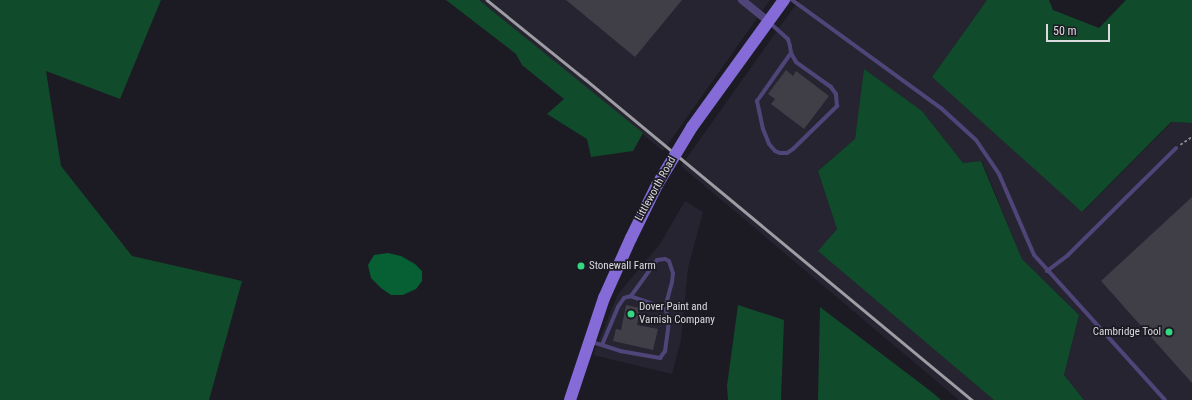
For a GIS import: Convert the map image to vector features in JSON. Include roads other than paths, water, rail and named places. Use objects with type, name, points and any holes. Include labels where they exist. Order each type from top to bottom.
[{"type":"main road","name":"Littleworth Road","points":[[570,400],[588,341],[615,271],[657,185],[692,127],[784,0]]},
{"type":"street","points":[[742,0],[768,21]]},
{"type":"lane","points":[[792,0],[942,109],[976,140],[999,174],[1034,255],[1165,400]]},
{"type":"lane","points":[[768,21],[788,39],[791,53],[796,62],[830,87],[836,94],[837,106],[793,149],[787,153],[780,153],[775,151],[769,144],[763,129],[757,101],[791,53]]},
{"type":"lane","points":[[1047,271],[1068,255],[1176,148]]},
{"type":"lane","points":[[588,341],[620,351],[660,358],[665,351],[668,330],[668,320],[665,308],[673,273],[669,261],[665,259],[657,260],[631,296],[621,300],[602,345]]},
{"type":"lane","points":[[631,296],[665,308]]},
{"type":"railway","points":[[487,0],[585,79],[972,400]]},
{"type":"place","name":"Stonewall Farm","points":[[581,266]]},
{"type":"place","name":"Dover Paint and Varnish Company","points":[[631,314]]},
{"type":"place","name":"Cambridge Tool","points":[[1169,332]]}]
